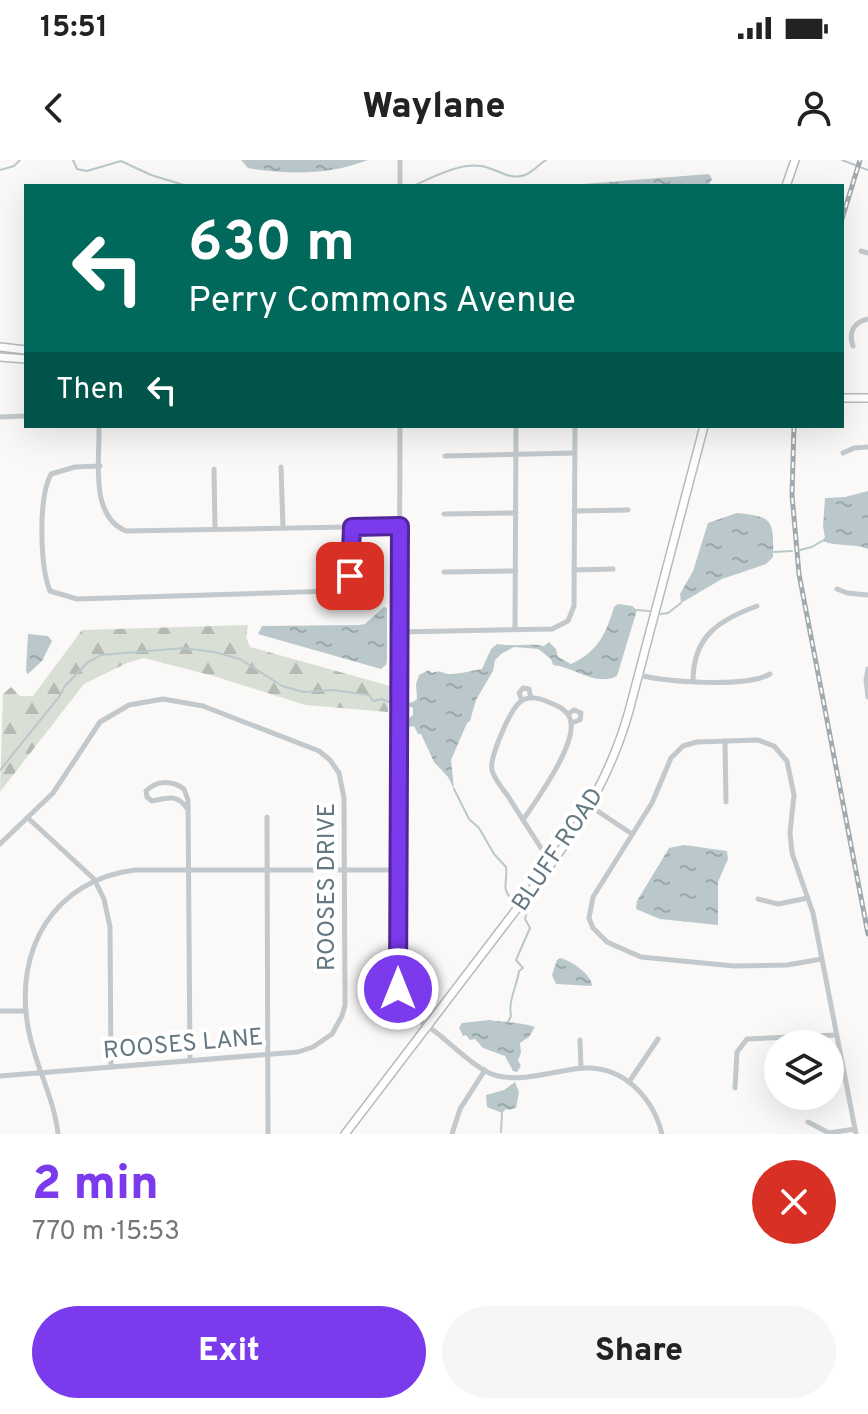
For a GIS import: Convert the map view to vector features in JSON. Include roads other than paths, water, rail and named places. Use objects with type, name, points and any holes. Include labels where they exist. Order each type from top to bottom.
[{"type":"main road","points":[[787,184],[794,164]]},
{"type":"main road","points":[[0,347],[24,350]]},
{"type":"main road","points":[[0,357],[24,359]]},
{"type":"main road","points":[[844,398],[868,398]]},
{"type":"main road","name":"BLUFF ROAD","points":[[345,1134],[551,864],[590,806],[620,741],[703,428]]},
{"type":"street","points":[[400,160],[400,183]]},
{"type":"street","points":[[853,346],[850,335],[853,328],[868,319]]},
{"type":"street","points":[[0,417],[24,416]]},
{"type":"street","points":[[99,428],[103,508],[110,522],[117,527],[137,532],[400,526]]},
{"type":"street","points":[[400,428],[400,997],[407,1011],[485,1070],[500,1077],[529,1077],[581,1068],[602,1070],[629,1082],[652,1105],[662,1134]]},
{"type":"street","points":[[515,629],[516,428]]},
{"type":"street","points":[[399,632],[552,629],[568,621],[573,611],[575,428]]},
{"type":"street","points":[[843,453],[868,447]]},
{"type":"street","points":[[445,456],[574,453]]},
{"type":"street","points":[[100,466],[65,469],[51,474],[47,481],[43,498],[44,572],[50,591],[58,595],[77,599],[332,591],[346,584],[350,576],[352,527]]},
{"type":"street","points":[[281,467],[283,528]]},
{"type":"street","points":[[214,469],[215,529]]},
{"type":"street","points":[[574,511],[628,510]]},
{"type":"street","points":[[444,514],[516,513]]},
{"type":"street","points":[[574,570],[613,569]]},
{"type":"street","points":[[444,572],[516,571]]},
{"type":"street","points":[[837,589],[868,595]]},
{"type":"street","points":[[693,681],[695,659],[707,635],[725,619],[757,606]]},
{"type":"street","points":[[868,669],[868,697]]},
{"type":"street","points":[[639,675],[675,682],[754,680],[770,674]]},
{"type":"street","points":[[522,700],[519,693],[523,688],[529,689],[531,698]]},
{"type":"street","points":[[523,820],[558,763],[570,734],[568,714],[541,698],[522,700],[514,708],[491,762],[494,775],[551,864]]},
{"type":"street","name":"ROOSES DRIVE","points":[[28,818],[53,793],[100,722],[129,705],[163,699],[203,706],[319,751],[330,760],[343,784],[345,1005]]},
{"type":"street","points":[[568,714],[574,710],[581,713],[580,720],[571,723]]},
{"type":"street","points":[[822,959],[787,965],[741,966],[641,957],[607,942],[593,928],[589,918],[593,897],[653,801],[671,758],[683,746],[697,742],[758,740],[778,749],[789,767],[794,793],[790,833],[792,853],[808,898],[822,959],[835,1030]]},
{"type":"street","points":[[725,741],[726,802]]},
{"type":"street","points":[[188,810],[177,798],[167,796],[152,801],[146,791],[162,782],[179,785],[187,793],[188,810],[190,1061]]},
{"type":"street","points":[[590,806],[632,834]]},
{"type":"street","points":[[267,817],[268,1134]]},
{"type":"street","points":[[0,844],[28,818],[94,879],[104,899],[110,927],[111,1067]]},
{"type":"street","points":[[58,1134],[43,1072],[32,1048],[26,1011],[29,967],[43,927],[62,902],[94,879],[114,872],[135,870],[398,870]]},
{"type":"street","points":[[758,899],[778,904],[808,898]]},
{"type":"street","name":"ROOSES LANE","points":[[0,1076],[298,1052],[323,1042],[337,1027],[345,1005]]},
{"type":"street","points":[[0,1011],[26,1011]]},
{"type":"street","points":[[735,1088],[737,1051],[747,1039],[764,1038]]},
{"type":"street","points":[[629,1082],[658,1039]]},
{"type":"street","points":[[580,1040],[581,1068]]},
{"type":"street","points":[[452,1134],[460,1109],[485,1070]]},
{"type":"street","points":[[808,1122],[829,1133],[855,1132],[844,1076]]},
{"type":"water","points":[[241,160],[368,160],[339,169],[279,172],[248,168]]},
{"type":"water","points":[[709,174],[712,179],[709,184],[583,184]]},
{"type":"water","points":[[868,491],[868,549],[822,541],[825,537],[825,498]]},
{"type":"water","points":[[737,513],[758,516],[768,522],[773,534],[773,557],[766,564],[722,579],[681,603],[680,594],[693,571],[708,523]]},
{"type":"water","points":[[618,604],[637,610],[617,676],[593,678],[553,665],[551,659],[538,649],[514,647],[495,660],[493,671],[476,700],[470,721],[451,760],[454,789],[434,762],[421,734],[414,726],[409,727],[402,714],[409,718],[413,715],[413,708],[402,704],[417,699],[419,675],[429,670],[432,673],[451,674],[482,669],[491,649],[497,644],[544,646],[549,642],[556,649],[558,657],[571,664],[595,647]]},
{"type":"water","points":[[384,607],[387,608],[387,661],[381,669],[258,634],[262,626],[365,624]]},
{"type":"water","points":[[28,634],[48,636],[52,641],[42,661],[28,674],[26,671]]},
{"type":"water","points":[[684,845],[727,851],[728,859],[718,882],[718,925],[660,919],[636,909],[637,901],[669,848]]},
{"type":"water","points":[[560,958],[580,969],[589,977],[592,986],[556,984],[552,975]]},
{"type":"water","points":[[489,1020],[535,1027],[529,1037],[520,1043],[518,1060],[521,1066],[517,1072],[513,1071],[505,1056],[483,1048],[475,1039],[463,1036],[459,1028],[462,1023]]},
{"type":"water","points":[[515,1082],[519,1092],[516,1108],[506,1109],[502,1113],[487,1107],[486,1095],[504,1090]]},
{"type":"waterway","points":[[0,170],[14,166],[20,160]]},
{"type":"waterway","points":[[73,160],[77,169],[87,171],[121,161],[180,184]]},
{"type":"waterway","points":[[418,184],[446,172],[473,166],[519,176],[528,174],[546,160]]},
{"type":"waterway","points":[[842,160],[868,170]]},
{"type":"waterway","points":[[800,550],[822,541]]},
{"type":"waterway","points":[[774,552],[792,551]]},
{"type":"waterway","points":[[661,614],[668,613],[681,603]]},
{"type":"waterway","points":[[637,610],[649,611]]},
{"type":"waterway","points":[[0,770],[65,686],[88,662],[101,655],[184,648],[214,652],[240,659],[282,686],[304,692],[333,690],[369,695],[373,701],[381,699],[395,704]]},
{"type":"waterway","points":[[454,789],[469,819],[479,828],[494,854],[506,867],[506,889],[513,901]]},
{"type":"waterway","points":[[508,1022],[519,971],[523,968],[516,960],[530,928],[525,919],[525,909]]},
{"type":"waterway","points":[[501,1132],[502,1113]]},
{"type":"railway","points":[[844,212],[860,160]]},
{"type":"railway","points":[[794,428],[792,495],[799,574],[868,934]]}]
